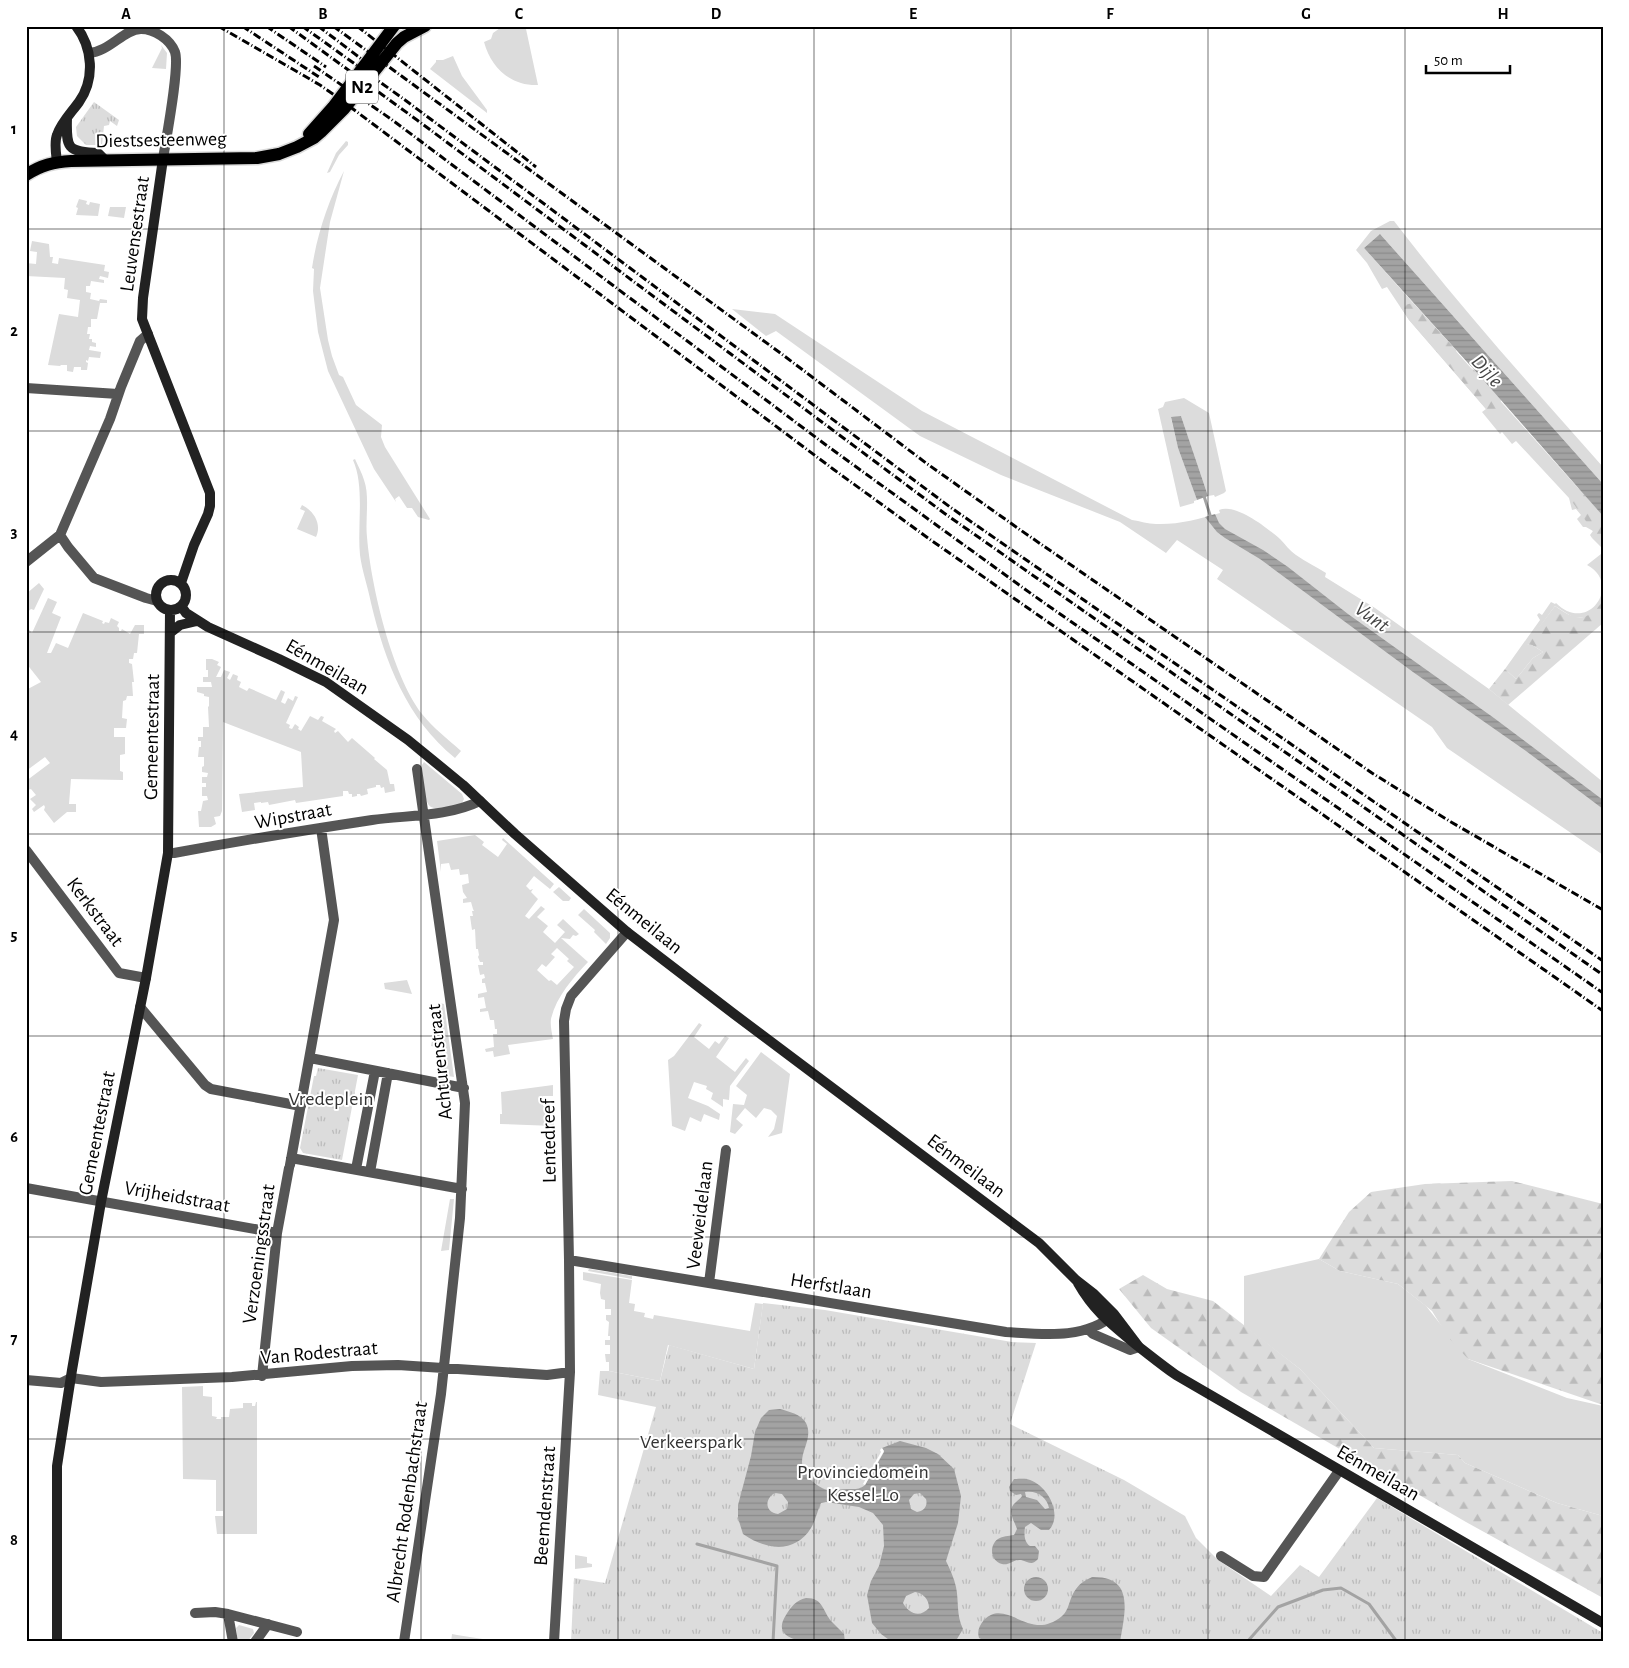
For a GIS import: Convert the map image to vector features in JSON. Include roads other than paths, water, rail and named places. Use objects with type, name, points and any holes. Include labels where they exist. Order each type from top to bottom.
[{"type":"main road","name":"Diestsesteenweg","points":[[297,146],[333,107],[394,26]]},
{"type":"main road","name":"Diestsesteenweg","points":[[26,175],[42,166],[57,162],[257,158],[279,154],[314,138],[328,126],[397,43],[425,26]]},
{"type":"street","points":[[57,162],[57,135],[67,117],[82,98],[90,71],[89,54],[84,39],[76,26]]},
{"type":"street","points":[[89,54],[98,53],[131,31],[141,29],[158,34],[172,46],[176,56],[176,72],[162,159]]},
{"type":"street","points":[[67,117],[66,138],[71,148],[78,152],[98,153],[104,160]]},
{"type":"street","name":"Leuvensestraat","points":[[148,334],[142,313],[162,159]]},
{"type":"street","points":[[26,562],[60,534],[110,419],[118,394],[140,341],[148,334],[210,493],[208,514],[177,581]]},
{"type":"street","points":[[26,388],[118,394]]},
{"type":"street","points":[[60,534],[68,547],[94,578],[156,601],[160,606],[170,610],[176,610],[187,599],[187,593],[177,581]]},
{"type":"street","points":[[156,601],[159,585],[164,581],[177,581]]},
{"type":"street","name":"Eénmeilaan","points":[[181,606],[186,613],[197,621],[326,682],[408,740],[628,932],[734,1014],[1040,1243],[1076,1280],[1087,1300],[1110,1318],[1156,1362],[1339,1471],[1603,1623]]},
{"type":"street","name":"Gemeentestraat","points":[[57,1642],[57,1466],[101,1202],[146,978],[168,853],[170,610]]},
{"type":"street","points":[[171,632],[180,625],[197,621]]},
{"type":"street","points":[[417,769],[424,814]]},
{"type":"street","name":"Wipstraat","points":[[168,853],[321,828],[465,808],[480,801]]},
{"type":"street","name":"Achturenstraat","points":[[424,814],[465,1103],[462,1189],[443,1367]]},
{"type":"street","points":[[321,828],[334,920],[290,1164],[356,1169],[462,1189]]},
{"type":"street","name":"Kerkstraat","points":[[26,850],[119,973],[146,978]]},
{"type":"street","name":"Lentedreef","points":[[570,1372],[565,1015],[571,996],[628,932]]},
{"type":"street","points":[[140,1007],[205,1085],[211,1089],[301,1106]]},
{"type":"street","points":[[310,1058],[464,1088]]},
{"type":"street","points":[[356,1169],[375,1071]]},
{"type":"street","points":[[370,1172],[388,1073]]},
{"type":"street","name":"Veeweidelaan","points":[[709,1284],[726,1150]]},
{"type":"street","name":"Verzoeningsstraat","points":[[262,1376],[277,1233],[290,1164]]},
{"type":"street","name":"Vrijheidstraat","points":[[26,1188],[277,1233]]},
{"type":"street","name":"Herfstlaan","points":[[569,1260],[1006,1332],[1050,1333],[1088,1329],[1100,1325],[1110,1318]]},
{"type":"street","points":[[1088,1329],[1094,1334],[1124,1348],[1130,1350],[1140,1347]]},
{"type":"street","name":"Van Rodestraat","points":[[26,1380],[61,1383],[71,1378],[101,1382],[262,1376],[352,1366],[398,1365],[547,1374],[570,1372]]},
{"type":"street","name":"Albrecht Rodenbachstraat","points":[[404,1642],[441,1394],[443,1367]]},
{"type":"street","name":"Beemdenstraat","points":[[554,1642],[570,1372]]},
{"type":"street","points":[[1221,1556],[1253,1576],[1264,1577],[1339,1471]]},
{"type":"street","points":[[195,1613],[215,1612],[228,1614],[297,1632]]},
{"type":"street","points":[[228,1614],[233,1642]]},
{"type":"street","points":[[254,1642],[268,1624]]},
{"type":"water","name":"Dijle","points":[[1380,234],[1603,484],[1603,516],[1364,248]]},
{"type":"water","points":[[1181,416],[1208,496],[1197,500],[1178,448],[1171,417]]},
{"type":"water","points":[[1215,514],[1219,523],[1225,529],[1263,550],[1288,567],[1348,614],[1494,718],[1603,800],[1603,809],[1526,751],[1413,672],[1260,559],[1217,532],[1205,517]]},
{"type":"water","points":[[780,1409],[795,1414],[804,1420],[808,1429],[808,1435],[802,1457],[803,1468],[812,1481],[824,1489],[854,1489],[863,1487],[884,1452],[882,1448],[900,1441],[926,1448],[938,1454],[954,1469],[961,1496],[958,1523],[946,1561],[957,1592],[959,1619],[963,1629],[957,1639],[953,1642],[892,1642],[881,1634],[872,1623],[867,1595],[871,1581],[879,1566],[884,1546],[883,1525],[873,1513],[859,1507],[826,1502],[821,1503],[811,1528],[797,1542],[789,1546],[770,1546],[743,1534],[738,1518],[738,1505],[751,1456],[755,1432],[761,1418],[769,1410]],"holes":[[[775,1493],[782,1494],[788,1502],[787,1509],[778,1514],[771,1511],[768,1508],[771,1496]],[[920,1493],[926,1499],[926,1506],[917,1512],[911,1509],[909,1500],[914,1494]],[[915,1592],[923,1595],[928,1602],[929,1608],[918,1614],[911,1612],[903,1603],[906,1596]]]},
{"type":"water","points":[[1014,1479],[1028,1479],[1043,1488],[1052,1502],[1054,1517],[1053,1524],[1049,1530],[1041,1530],[1031,1523],[1025,1527],[1027,1542],[1030,1546],[1035,1546],[1039,1551],[1038,1559],[1034,1562],[1018,1560],[1002,1564],[995,1560],[992,1553],[993,1545],[998,1539],[1014,1535],[1017,1529],[1011,1512],[1013,1505],[1022,1496],[1010,1491],[1009,1487]],"holes":[[[1025,1492],[1041,1495],[1049,1508],[1045,1509],[1037,1500],[1026,1497]]]},
{"type":"water","points":[[1036,1577],[1045,1580],[1048,1589],[1045,1598],[1036,1601],[1027,1598],[1024,1589],[1027,1580]]},
{"type":"water","points":[[1092,1577],[1106,1578],[1121,1589],[1125,1608],[1120,1642],[993,1642],[988,1639],[983,1640],[979,1638],[978,1631],[982,1622],[997,1613],[1043,1625],[1059,1619],[1066,1611],[1078,1587]]},
{"type":"water","points":[[806,1598],[820,1603],[832,1622],[844,1634],[845,1642],[802,1641],[791,1638],[784,1633],[782,1626],[786,1615],[797,1602]]},
{"type":"waterway","name":"Vunt","points":[[1203,493],[1211,518]]},
{"type":"waterway","points":[[697,1544],[777,1566],[773,1642]]},
{"type":"waterway","points":[[1247,1642],[1278,1607],[1323,1590],[1341,1588],[1369,1604],[1397,1642]]},
{"type":"railway","points":[[218,26],[320,85],[337,97],[833,469],[928,538],[1603,1011]]},
{"type":"railway","points":[[242,26],[319,77]]},
{"type":"railway","points":[[266,26],[326,67]]},
{"type":"railway","points":[[288,26],[944,513],[1603,975]]},
{"type":"railway","points":[[302,26],[405,100],[950,507],[1603,961]]},
{"type":"railway","points":[[318,26],[376,70]]},
{"type":"railway","points":[[333,26],[779,352],[926,463],[1019,529],[1372,773],[1451,822],[1603,910]]},
{"type":"railway","points":[[357,26],[536,167]]},
{"type":"railway","points":[[314,66],[391,119],[826,445],[1033,595],[1603,993]]},
{"type":"park label","name":"Vredeplein","points":[[331,1099]]},
{"type":"park label","name":"Verkeerspark","points":[[691,1442]]},
{"type":"park label","name":"Provinciedomein Kessel-Lo","points":[[863,1484]]}]
